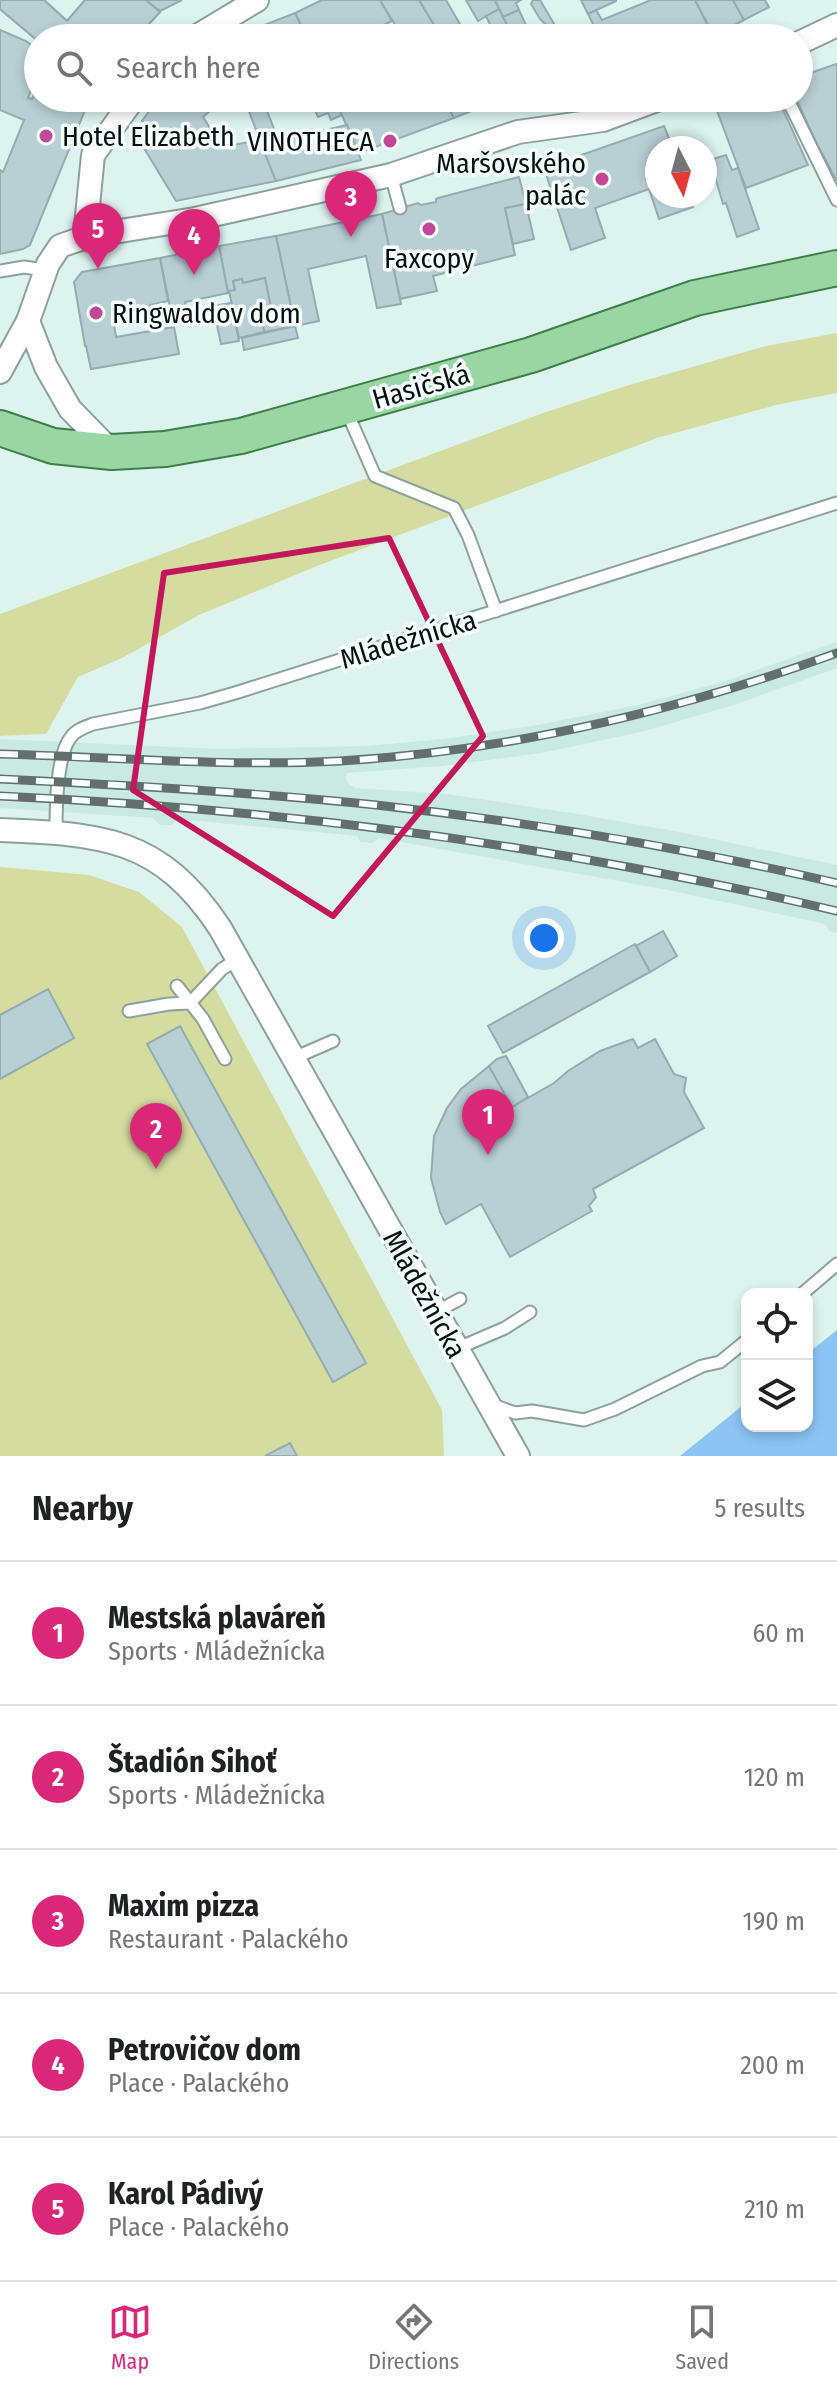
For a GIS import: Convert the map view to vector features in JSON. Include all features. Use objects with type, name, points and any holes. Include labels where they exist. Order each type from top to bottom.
[{"type":"main road","name":"Hasičská","points":[[0,428],[53,446],[112,452],[165,449],[241,436],[531,355],[695,298],[837,268]]},
{"type":"street","points":[[214,24],[246,2]]},
{"type":"street","points":[[813,36],[837,25]]},
{"type":"street","points":[[86,226],[93,155],[124,112]]},
{"type":"street","points":[[0,372],[28,321],[46,267],[60,246],[89,236],[195,219],[391,175],[518,132],[603,120],[624,112]]},
{"type":"street","points":[[0,339],[28,321]]},
{"type":"street","points":[[28,321],[46,367],[70,409],[112,452]]},
{"type":"street","name":"Mládežnícka","points":[[0,830],[56,832],[125,845],[170,870],[206,907],[518,1456]]},
{"type":"lane","points":[[794,112],[837,200]]},
{"type":"lane","points":[[391,175],[400,208]]},
{"type":"lane","points":[[0,271],[46,267]]},
{"type":"lane","points":[[345,407],[375,476],[454,508],[468,535],[496,611]]},
{"type":"lane","name":"Mládežnícka","points":[[56,832],[59,768],[69,738],[93,724],[235,693],[837,503]]},
{"type":"lane","points":[[129,1011],[190,1003],[222,969],[238,959]]},
{"type":"lane","points":[[177,986],[203,1019],[225,1059]]},
{"type":"lane","points":[[294,1058],[333,1041]]},
{"type":"lane","points":[[809,1288],[837,1264]]},
{"type":"lane","points":[[435,1312],[460,1299]]},
{"type":"lane","points":[[456,1349],[505,1328],[530,1312]]},
{"type":"lane","points":[[487,1403],[515,1413],[532,1411],[584,1420],[615,1409],[702,1366],[720,1362],[741,1345]]},
{"type":"highlighted area","points":[[389,538],[483,736],[333,916],[133,790],[164,573]]},
{"type":"shaded area","points":[[837,642],[837,668],[734,705],[645,731],[542,753],[443,766],[347,773],[346,778],[355,788],[447,794],[578,814],[837,865],[837,933],[829,931],[825,924],[668,890],[379,838],[373,843],[360,842],[357,836],[178,819],[171,825],[160,825],[153,818],[0,808],[0,739],[220,749],[365,746],[443,739],[638,705],[725,681]]},
{"type":"green space","points":[[837,333],[837,393],[776,405],[657,438],[317,566],[199,615],[122,658],[78,677],[46,734],[0,736],[0,614],[546,412],[766,346]]},
{"type":"green space","points":[[0,867],[89,875],[139,892],[182,927],[442,1410],[444,1456],[0,1456]]},
{"type":"water","points":[[837,1330],[837,1456],[680,1456],[741,1407],[741,1432],[813,1432],[813,1349]]},
{"type":"building","points":[[0,0],[44,0],[67,21],[85,0],[146,0],[160,12],[149,24],[24,24],[24,29],[0,9]]},
{"type":"building","points":[[0,0],[44,0],[67,21],[85,0],[146,0],[160,12],[149,24],[24,24],[24,29],[0,9]]},
{"type":"building","points":[[146,0],[182,0],[160,11]]},
{"type":"building","points":[[322,0],[380,0],[392,21],[386,24],[300,24],[295,13]]},
{"type":"building","points":[[380,0],[419,0],[434,24],[395,24]]},
{"type":"building","points":[[419,0],[446,0],[460,24],[434,24]]},
{"type":"building","points":[[466,0],[495,0],[499,9],[478,21]]},
{"type":"building","points":[[495,0],[521,0],[516,3],[519,10],[503,17]]},
{"type":"building","points":[[533,0],[540,0],[554,24],[545,24],[531,4]]},
{"type":"building","points":[[581,0],[616,0],[616,1],[588,14]]},
{"type":"building","points":[[651,0],[695,0],[707,24],[593,24],[588,14],[596,10],[602,20]]},
{"type":"building","points":[[695,0],[733,0],[744,20],[736,24],[708,24]]},
{"type":"building","points":[[733,0],[765,0],[769,7],[744,20]]},
{"type":"building","points":[[499,9],[507,24],[490,24],[486,16]]},
{"type":"building","points":[[519,10],[526,24],[507,24],[503,17]]},
{"type":"building","points":[[295,13],[300,24],[267,24]]},
{"type":"building","name":"Hotel Elizabeth","points":[[0,30],[24,40],[24,112],[84,112],[30,245],[0,254],[0,170],[3,172],[24,120],[0,110]]},
{"type":"building","points":[[836,64],[837,67],[837,181],[802,112],[813,112],[813,72]]},
{"type":"building","points":[[149,112],[209,112],[203,117],[222,147],[260,140],[276,181],[176,201],[139,140],[149,128],[142,121]]},
{"type":"building","points":[[249,112],[267,112],[276,134],[260,140]]},
{"type":"building","points":[[316,112],[341,112],[342,115],[331,120],[328,113],[318,117]]},
{"type":"building","points":[[340,112],[451,112],[454,118],[359,153]]},
{"type":"building","points":[[451,112],[469,112],[454,118]]},
{"type":"building","points":[[718,112],[784,112],[808,165],[746,188]]},
{"type":"building","points":[[347,125],[361,160],[276,181],[262,146],[301,136],[300,132],[312,129],[313,133]]},
{"type":"building","name":"Maršovského palác","points":[[664,126],[668,136],[645,136],[645,190],[595,208],[605,238],[571,250],[544,168]]},
{"type":"building","points":[[726,155],[732,170],[738,168],[759,229],[737,237],[717,184],[717,158]]},
{"type":"building","points":[[519,177],[526,204],[505,208],[515,255],[433,276],[437,291],[400,299],[382,214],[418,203],[436,202],[438,198]]},
{"type":"building","points":[[526,204],[534,239],[513,244],[505,208]]},
{"type":"building","name":"Maršovského palác","points":[[655,208],[690,208],[659,219]]},
{"type":"building","points":[[382,214],[401,304],[377,308],[366,256],[308,269],[319,321],[295,326],[276,236]]},
{"type":"building","points":[[276,236],[295,326],[264,332],[262,320],[273,318],[265,278],[243,283],[242,279],[233,281],[235,290],[228,293],[219,246]]},
{"type":"building","points":[[219,246],[228,293],[185,302],[186,307],[192,306],[192,320],[174,324],[174,327],[160,258]]},
{"type":"building","name":"Ringwaldov dom","points":[[160,258],[168,301],[150,305],[148,314],[136,316],[131,308],[112,311],[116,337],[174,327],[179,354],[91,369],[74,282],[82,272]]},
{"type":"building","points":[[265,278],[273,318],[262,320],[264,332],[239,338],[229,291],[235,290],[233,281],[242,279],[243,283]]},
{"type":"building","points":[[231,303],[239,341],[221,344],[213,306]]},
{"type":"building","points":[[295,326],[298,338],[244,350],[242,338]]},
{"type":"building","points":[[663,931],[677,956],[650,972],[636,946]]},
{"type":"building","points":[[635,944],[650,972],[503,1053],[488,1026]]},
{"type":"building","points":[[48,989],[74,1038],[0,1079],[0,1015]]},
{"type":"building","points":[[180,1026],[366,1363],[333,1382],[147,1044]]},
{"type":"building","points":[[633,1039],[638,1048],[655,1039],[674,1074],[686,1078],[684,1092],[704,1128],[593,1189],[596,1197],[589,1206],[592,1211],[510,1257],[481,1204],[446,1224],[431,1178],[434,1136],[447,1108],[461,1089],[489,1066],[512,1107],[600,1051]]},
{"type":"building","points":[[506,1056],[528,1097],[512,1107],[489,1066]]},
{"type":"building","points":[[290,1443],[297,1456],[265,1456]]},
{"type":"railway","points":[[0,754],[255,763],[404,756],[530,738],[592,725],[716,693],[837,653]]},
{"type":"railway","points":[[0,779],[329,800],[434,812],[665,847],[837,883]]},
{"type":"railway","points":[[0,796],[212,810],[422,834],[630,867],[837,911]]},
{"type":"place","name":"Hotel Elizabeth","points":[[46,136]]},
{"type":"place","name":"VINOTHECA","points":[[390,141]]},
{"type":"place","name":"Maršovského palác","points":[[602,179]]},
{"type":"place","name":"Faxcopy","points":[[429,229]]},
{"type":"place","name":"Maxim pizza","points":[[351,237]]},
{"type":"place","name":"Karol Pádivý","points":[[98,269]]},
{"type":"place","name":"Petrovičov dom","points":[[194,275]]},
{"type":"place","name":"Ringwaldov dom","points":[[96,313]]},
{"type":"place","name":"Mestská plaváreň","points":[[488,1155]]},
{"type":"place","name":"Štadión Sihoť","points":[[156,1169]]}]
